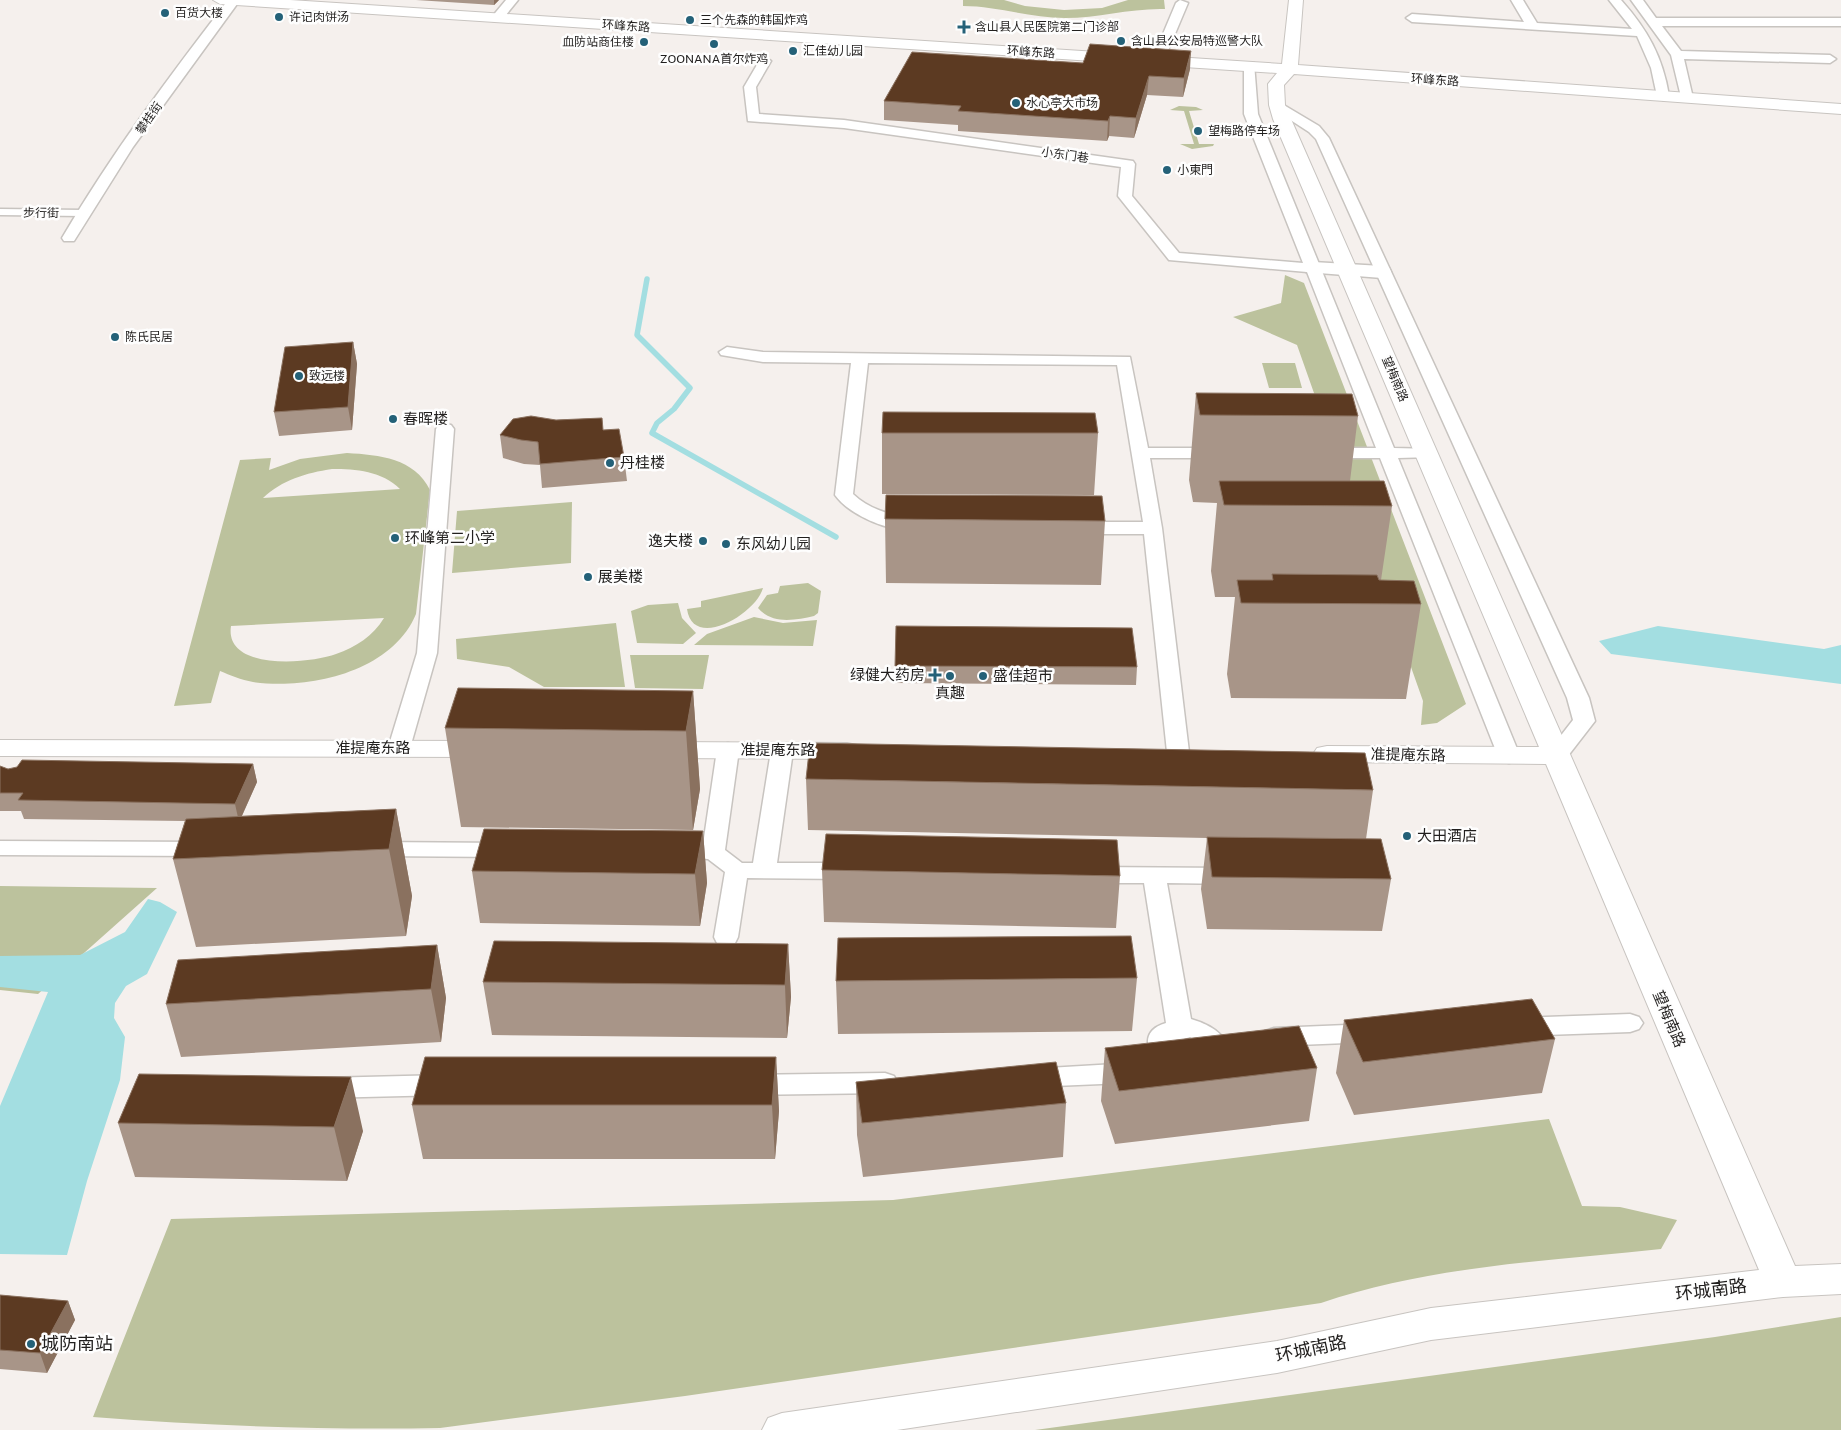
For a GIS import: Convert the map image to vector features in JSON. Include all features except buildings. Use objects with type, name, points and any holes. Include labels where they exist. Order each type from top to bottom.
[{"type":"main road","name":"环峰东路","points":[[229,0],[1250,66],[1841,109]]},
{"type":"main road","points":[[1290,69],[1296,0]]},
{"type":"main road","name":"望梅南路","points":[[1290,69],[1276,84],[1277,105],[1783,1282]]},
{"type":"main road","name":"望梅南路","points":[[1498,616],[1556,756]]},
{"type":"main road","name":"准提庵东路","points":[[0,748],[25,759],[399,748],[509,749]]},
{"type":"main road","name":"准提庵东路","points":[[639,750],[873,751]]},
{"type":"main road","points":[[1148,752],[1207,752]]},
{"type":"main road","name":"准提庵东路","points":[[1306,753],[1556,756]]},
{"type":"main road","name":"环城南路","points":[[782,1430],[1277,1357],[1431,1324],[1783,1282],[1841,1279]]},
{"type":"street","name":"攀桂街","points":[[69,238],[82,213],[229,0]]},
{"type":"street","points":[[497,18],[512,0]]},
{"type":"street","points":[[1517,0],[1533,26]]},
{"type":"street","points":[[1615,0],[1642,33],[1660,71],[1663,96]]},
{"type":"street","points":[[1638,0],[1677,55],[1687,98]]},
{"type":"street","points":[[1158,60],[1182,3]]},
{"type":"street","points":[[1412,18],[1642,33]]},
{"type":"street","points":[[1655,22],[1841,22]]},
{"type":"street","points":[[1677,55],[1830,59]]},
{"type":"street","name":"小东门巷","points":[[765,61],[750,87],[753,118],[844,124],[1128,164],[1125,196],[1174,257],[1313,268]]},
{"type":"street","points":[[1250,66],[1251,114],[1509,756]]},
{"type":"street","points":[[1277,105],[1314,129],[1322,138],[1578,698],[1584,722],[1556,756]]},
{"type":"street","name":"步行街","points":[[0,212],[82,213]]},
{"type":"street","points":[[1313,268],[1382,272]]},
{"type":"street","points":[[727,352],[763,357],[1124,360],[1153,528],[1178,752]]},
{"type":"street","points":[[860,358],[844,495],[851,504],[876,516],[899,524],[933,527]]},
{"type":"street","points":[[399,748],[427,653],[445,428]]},
{"type":"street","points":[[1140,453],[1238,453]]},
{"type":"street","points":[[1306,453],[1427,453]]},
{"type":"street","points":[[1053,527],[1153,528]]},
{"type":"street","points":[[713,852],[728,750]]},
{"type":"street","points":[[764,870],[782,750]]},
{"type":"street","points":[[0,848],[228,849]]},
{"type":"street","points":[[357,849],[526,850]]},
{"type":"street","points":[[654,851],[713,852],[736,870],[872,872]]},
{"type":"street","points":[[726,937],[736,870]]},
{"type":"street","points":[[1067,874],[1254,876]]},
{"type":"street","points":[[1154,876],[1180,1028]]},
{"type":"street","points":[[1495,1028],[1630,1023]]},
{"type":"street","points":[[1172,1029],[1198,1030],[1211,1040],[1214,1053],[1204,1063],[1187,1066],[1169,1060],[1160,1050],[1161,1038],[1172,1029]]},
{"type":"street","points":[[1211,1040],[1398,1032]]},
{"type":"street","points":[[1008,1078],[1126,1074],[1169,1060]]},
{"type":"street","points":[[723,1085],[910,1082]]},
{"type":"street","points":[[298,1089],[395,1085],[464,1085]]},
{"type":"green space","points":[[963,0],[1004,0],[1025,6],[1064,10],[1102,8],[1128,0],[1164,0],[1165,9],[1065,18],[963,6]]},
{"type":"green space","points":[[1179,106],[1196,107],[1203,110],[1189,111],[1199,144],[1214,144],[1213,146],[1192,149],[1180,144],[1194,144],[1184,111],[1170,110]]},
{"type":"green space","points":[[1285,275],[1304,283],[1466,704],[1437,723],[1421,725],[1423,701],[1297,345],[1233,317],[1281,303]]},
{"type":"green space","points":[[1262,363],[1295,363],[1302,388],[1269,388]]},
{"type":"green space","points":[[347,453],[372,455],[395,460],[415,471],[423,479],[430,490],[416,614],[404,634],[388,650],[369,663],[346,673],[299,683],[275,684],[253,682],[220,671],[211,703],[174,706],[240,460],[271,458],[269,470],[300,459]],"holes":[[[332,469],[368,472],[385,478],[400,489],[263,498],[278,486],[295,478]],[[384,618],[375,630],[363,640],[350,648],[323,658],[271,661],[254,657],[241,651],[232,641],[231,626]]]},
{"type":"green space","points":[[572,502],[571,563],[452,573],[457,511]]},
{"type":"green space","points":[[808,583],[821,591],[818,613],[814,616],[792,620],[777,619],[770,617],[758,608],[767,595],[778,593],[780,586]]},
{"type":"green space","points":[[763,588],[758,598],[749,608],[725,624],[712,628],[700,627],[692,621],[687,609],[701,607],[701,601]]},
{"type":"green space","points":[[678,603],[682,618],[696,633],[683,644],[637,643],[631,611],[648,605]]},
{"type":"green space","points":[[754,617],[783,623],[817,620],[813,646],[694,645],[707,634]]},
{"type":"green space","points":[[616,623],[625,687],[544,687],[509,667],[457,659],[456,639]]},
{"type":"green space","points":[[630,655],[709,655],[703,689],[635,688]]},
{"type":"green space","points":[[0,886],[157,888],[38,994],[0,990]]},
{"type":"green space","points":[[1549,1119],[1582,1206],[1620,1207],[1677,1220],[1661,1249],[1446,1273],[1362,1291],[1321,1303],[685,1396],[440,1428],[266,1427],[93,1417],[171,1219],[893,1200]]},
{"type":"green space","points":[[1841,1317],[1841,1430],[1035,1430],[1715,1337]]},
{"type":"water","points":[[1658,626],[1824,649],[1841,645],[1841,684],[1611,654],[1599,641]]},
{"type":"water","points":[[148,899],[160,902],[177,912],[147,974],[126,986],[115,1003],[114,1018],[125,1037],[120,1080],[87,1181],[67,1255],[0,1254],[0,1106],[48,992],[0,987],[0,956],[80,955],[125,932]]},
{"type":"waterway","points":[[647,279],[637,335],[690,388],[674,409],[657,423],[652,433],[836,537]]},
{"type":"place","name":"百货大楼","points":[[165,13]]},
{"type":"place","name":"许记肉饼汤","points":[[279,17]]},
{"type":"place","name":"三个先森的韩国炸鸡","points":[[690,20]]},
{"type":"place","name":"含山县人民医院第二门诊部","points":[[964,27]]},
{"type":"place","name":"含山县公安局特巡警大队","points":[[1121,41]]},
{"type":"place","name":"血防站商住楼","points":[[644,42]]},
{"type":"place","name":"ZOONANA首尔炸鸡","points":[[714,44]]},
{"type":"place","name":"汇佳幼儿园","points":[[793,51]]},
{"type":"place","name":"水心亭大市场","points":[[1016,103]]},
{"type":"place","name":"望梅路停车场","points":[[1198,131]]},
{"type":"place","name":"小東門","points":[[1167,170]]},
{"type":"place","name":"陈氏民居","points":[[115,337]]},
{"type":"place","name":"致远楼","points":[[299,376]]},
{"type":"place","name":"春晖楼","points":[[393,419]]},
{"type":"place","name":"丹桂楼","points":[[610,463]]},
{"type":"place","name":"环峰第二小学","points":[[395,538]]},
{"type":"place","name":"逸夫楼","points":[[703,541]]},
{"type":"place","name":"东风幼儿园","points":[[726,544]]},
{"type":"place","name":"展美楼","points":[[588,577]]},
{"type":"place","name":"绿健大药房","points":[[935,675]]},
{"type":"place","name":"真趣","points":[[950,676]]},
{"type":"place","name":"盛佳超市","points":[[983,676]]},
{"type":"place","name":"大田酒店","points":[[1407,836]]},
{"type":"place","name":"城防南站","points":[[31,1344]]}]
